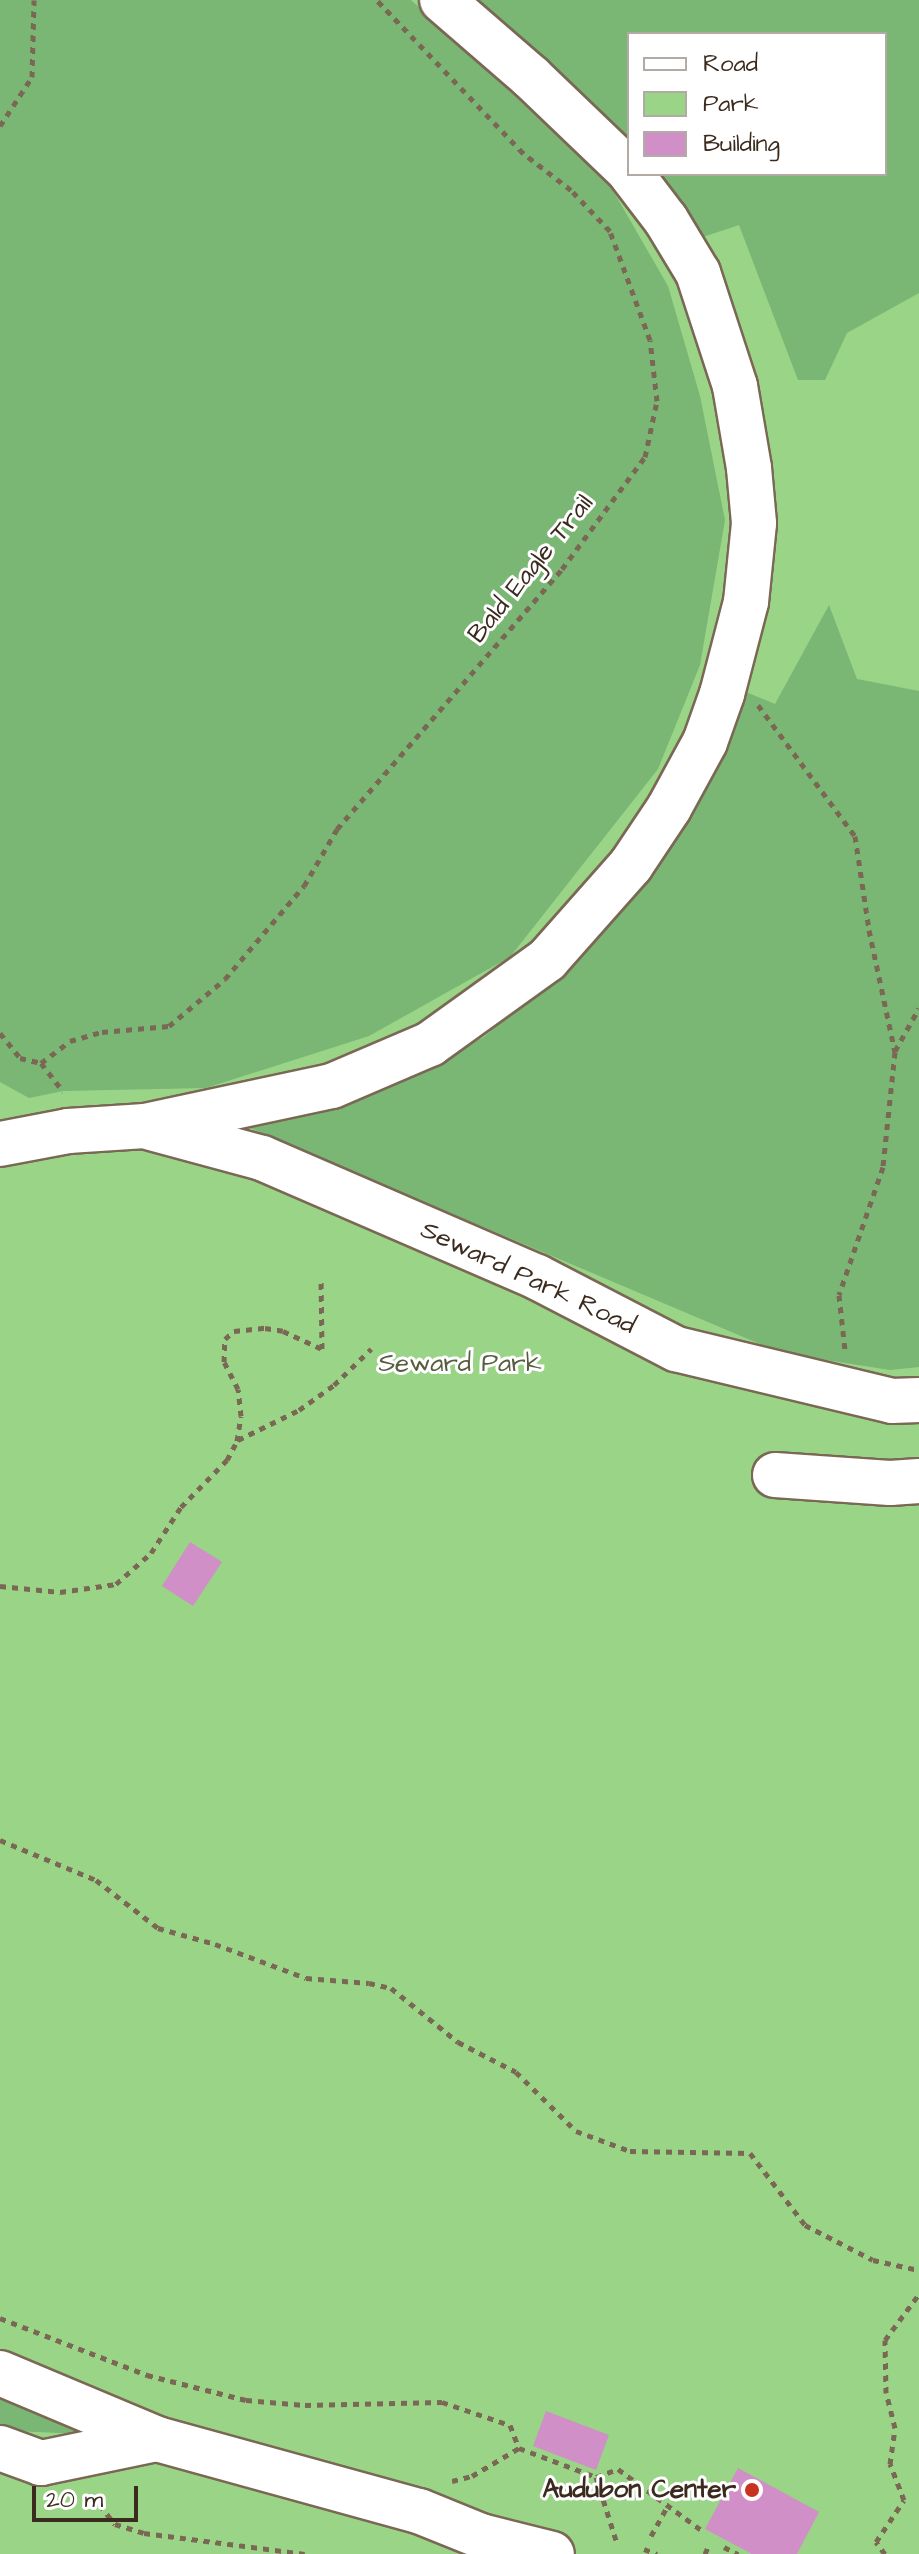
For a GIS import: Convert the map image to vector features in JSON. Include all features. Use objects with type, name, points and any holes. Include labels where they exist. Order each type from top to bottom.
[{"type":"street","name":"Seward Park Road","points":[[442,0],[531,77],[627,169]]},
{"type":"street","name":"Seward Park Road","points":[[0,1144],[68,1131],[145,1126],[332,1086],[430,1044],[547,960],[631,865],[705,742],[722,694],[746,602],[754,523],[749,468],[735,386],[698,273],[666,220],[633,176]]},
{"type":"street","name":"Seward Park Road","points":[[145,1126],[262,1158],[537,1277],[676,1349],[892,1401],[919,1400]]},
{"type":"street","points":[[775,1475],[890,1483],[919,1481]]},
{"type":"street","points":[[0,2373],[157,2439],[419,2511],[488,2545],[552,2554]]},
{"type":"street","points":[[0,2448],[41,2463],[157,2439]]},
{"type":"path","points":[[0,126],[32,77],[34,0]]},
{"type":"path","name":"Bald Eagle Trail","points":[[41,1063],[70,1041],[102,1032],[169,1026],[225,979],[304,886],[337,829],[562,569],[645,457],[657,401],[650,340],[610,231],[571,190],[523,153],[377,0]]},
{"type":"path","points":[[722,694],[761,706],[855,836],[869,930],[895,1052],[883,1167],[839,1295],[848,1377],[844,1389]]},
{"type":"path","points":[[895,1052],[919,1008]]},
{"type":"path","points":[[0,1033],[20,1058],[41,1063],[63,1091]]},
{"type":"path","points":[[0,1586],[60,1592],[116,1584],[151,1553],[181,1507],[227,1460],[237,1441],[241,1416],[238,1389],[224,1362],[225,1339],[234,1331],[265,1328],[283,1331],[322,1349],[321,1279]]},
{"type":"path","points":[[237,1441],[299,1410],[334,1385],[371,1349]]},
{"type":"path","points":[[0,1840],[96,1880],[158,1928],[215,1944],[306,1978],[391,1988],[458,2042],[516,2072],[576,2131],[630,2151],[750,2153],[805,2225],[873,2260],[919,2270]]},
{"type":"path","points":[[885,2554],[876,2542],[904,2500],[890,2464],[895,2428],[886,2393],[885,2340],[919,2294]]},
{"type":"path","points":[[0,2318],[147,2375],[246,2400],[305,2405],[442,2402],[510,2425],[519,2448],[596,2477],[618,2469],[704,2532]]},
{"type":"path","points":[[443,2483],[472,2476],[519,2448]]},
{"type":"path","points":[[596,2477],[616,2540]]},
{"type":"path","points":[[92,2495],[115,2524],[144,2533],[305,2554]]},
{"type":"path","points":[[651,2536],[668,2505]]},
{"type":"path","points":[[705,2554],[708,2547]]},
{"type":"path","points":[[724,2547],[738,2554]]},
{"type":"path","points":[[644,2549],[657,2554]]},
{"type":"green space","name":"Seward Park","points":[[0,0],[919,0],[919,2554],[0,2554]]},
{"type":"green space","points":[[0,0],[411,0],[608,182],[668,286],[700,396],[725,520],[700,665],[658,769],[510,957],[369,1036],[206,1088],[63,1091],[29,1098],[0,1082]]},
{"type":"green space","points":[[463,0],[919,0],[919,293],[847,333],[825,380],[798,380],[739,225],[697,239],[635,176],[887,176],[887,32],[627,32],[627,167]]},
{"type":"green space","points":[[829,605],[857,679],[919,691],[919,1367],[890,1370],[781,1353],[250,1128],[353,1103],[484,1037],[590,948],[680,814],[746,692],[775,704]]},
{"type":"green space","points":[[0,2396],[83,2434],[14,2431],[0,2426]]},
{"type":"building","points":[[190,1542],[222,1562],[193,1606],[162,1586]]},
{"type":"building","points":[[546,2411],[609,2435],[596,2470],[533,2446]]},
{"type":"building","name":"Audubon Center","points":[[738,2468],[819,2512],[797,2554],[752,2554],[705,2529]]},
{"type":"place","name":"Audubon Center","points":[[752,2490]]}]
